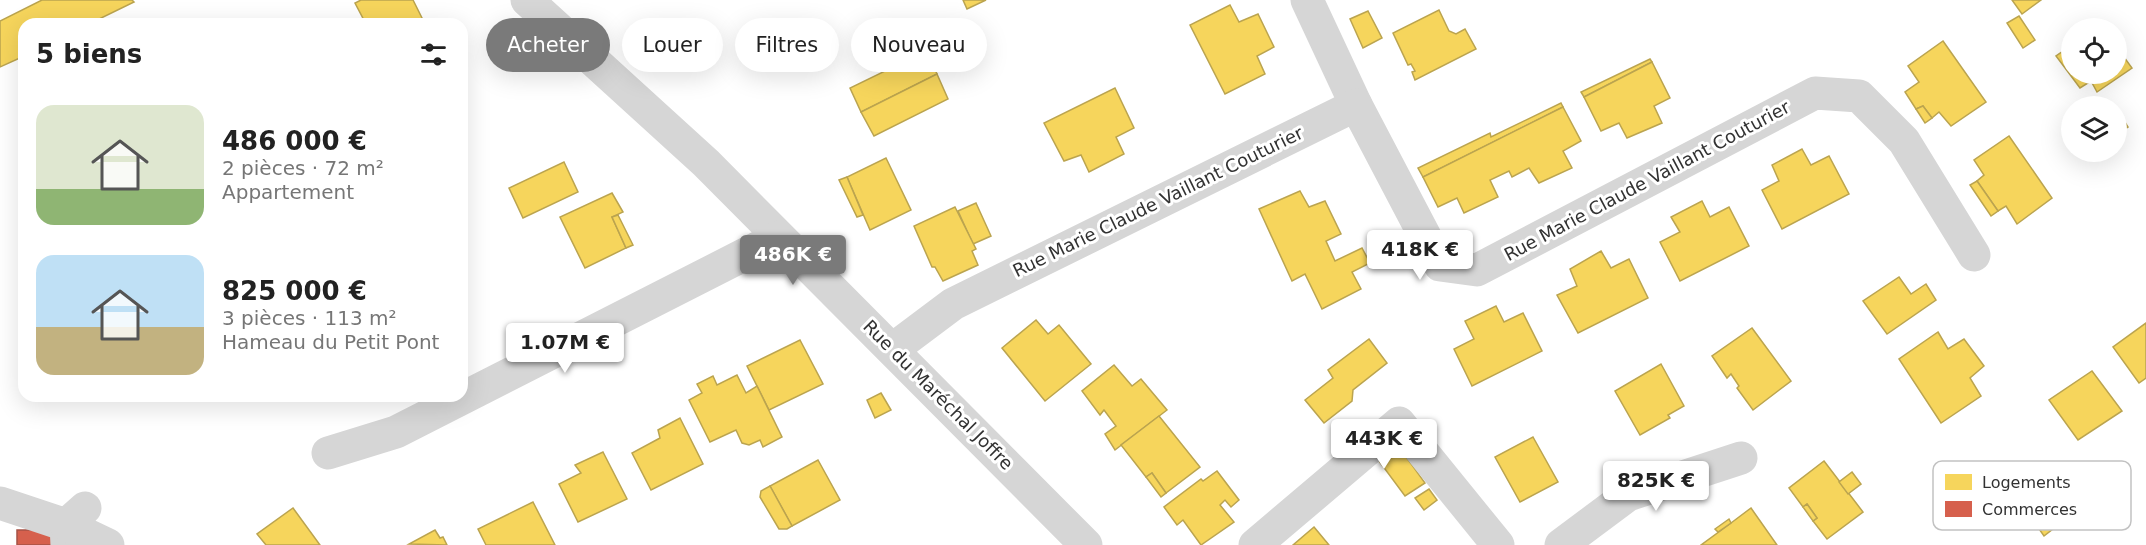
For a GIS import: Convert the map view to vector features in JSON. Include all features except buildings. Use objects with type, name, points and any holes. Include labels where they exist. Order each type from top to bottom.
[{"type":"street","name":"Rue du Maréchal Joffre","points":[[527,0],[706,163],[1086,545]]},
{"type":"street","points":[[1307,0],[1356,105]]},
{"type":"street","name":"Rue Marie Claude Vaillant Couturier","points":[[893,350],[953,304],[1356,105],[1440,265],[1477,270],[1815,93],[1859,96],[1904,141],[1974,255]]},
{"type":"street","points":[[468,395],[779,237]]},
{"type":"street","points":[[327,453],[396,432],[455,402]]},
{"type":"street","points":[[1256,545],[1399,423],[1498,545]]},
{"type":"street","points":[[1561,545],[1628,495],[1741,458]]},
{"type":"street","points":[[0,503],[72,526],[108,545]]}]
